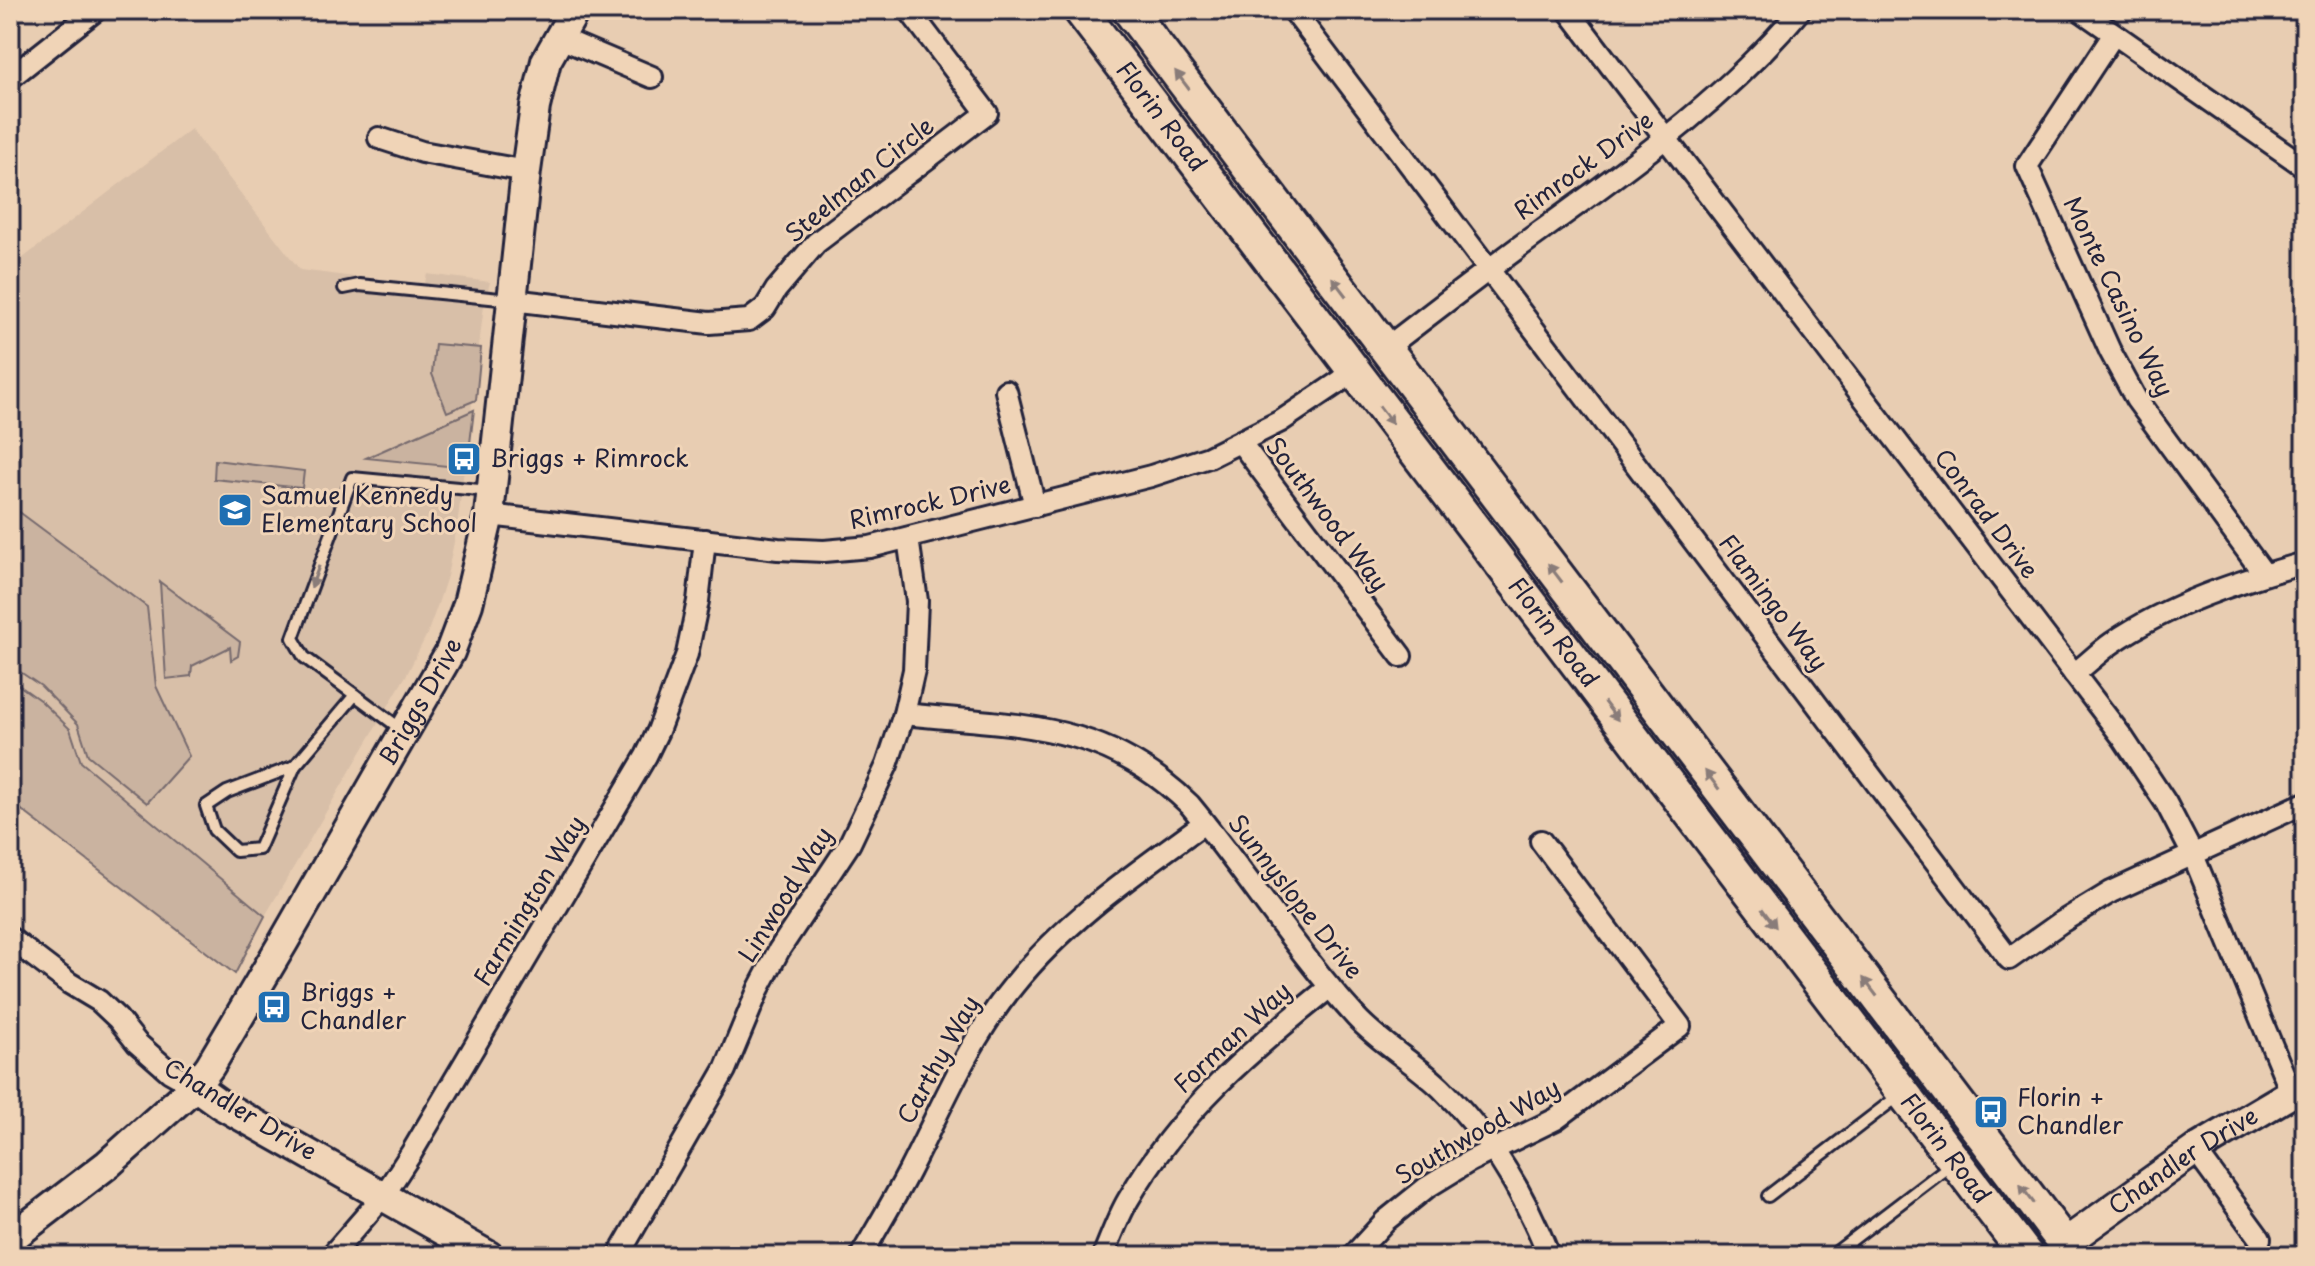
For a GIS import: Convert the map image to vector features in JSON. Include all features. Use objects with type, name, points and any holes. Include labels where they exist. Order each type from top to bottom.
[{"type":"main road","name":"Florin Road","points":[[1080,10],[2027,1256]]},
{"type":"main road","name":"Florin Road","points":[[1129,10],[2069,1250]]},
{"type":"main road","points":[[1322,330],[1386,348]]},
{"type":"main road","points":[[1354,372],[1419,394]]},
{"type":"main road","points":[[2003,1226],[2069,1250]]},
{"type":"street","points":[[10,78],[96,10]]},
{"type":"street","name":"Briggs Drive","points":[[10,1239],[108,1164],[195,1086],[210,1066],[450,652],[468,604],[490,503],[535,107],[546,61],[575,10]]},
{"type":"street","name":"Steelman Circle","points":[[512,300],[709,323],[749,320],[765,308],[792,268],[816,243],[987,113],[909,10]]},
{"type":"street","name":"Flamingo Way","points":[[1293,10],[2009,959],[2111,892],[2305,803]]},
{"type":"street","name":"Conrad Drive","points":[[1568,10],[2132,751],[2166,803],[2193,855],[2298,1089]]},
{"type":"street","name":"Rimrock Drive","points":[[1386,348],[1489,268],[1668,138],[1749,65],[1800,10]]},
{"type":"street","points":[[2080,10],[2305,167]]},
{"type":"street","name":"Monte Casino Way","points":[[2114,34],[2027,166],[2110,351],[2136,399],[2264,574]]},
{"type":"street","points":[[558,37],[652,77]]},
{"type":"street","points":[[379,138],[422,152],[526,171]]},
{"type":"street","name":"Rimrock Drive","points":[[490,503],[705,540],[824,551],[870,547],[1151,476],[1209,457],[1281,421],[1354,372]]},
{"type":"street","points":[[1006,391],[1035,506]]},
{"type":"street","name":"Southwood Way","points":[[1241,443],[1401,656]]},
{"type":"street","name":"Linwood Way","points":[[618,1256],[725,1070],[759,988],[779,950],[850,843],[887,765],[904,714],[914,670],[918,624],[908,538]]},
{"type":"street","name":"Farmington Way","points":[[331,1256],[384,1195],[429,1124],[652,743],[687,654],[698,601],[705,540]]},
{"type":"street","points":[[2074,674],[2113,642],[2171,610],[2264,574],[2305,563]]},
{"type":"street","name":"Sunnyslope Drive","points":[[904,714],[1041,728],[1103,745],[1158,777],[1190,805],[1330,987],[1372,1032],[1439,1086],[1469,1117],[1495,1150],[1534,1219],[1549,1256]]},
{"type":"street","name":"Carthy Way","points":[[861,1256],[908,1172],[966,1055],[1013,986],[1050,944],[1091,906],[1204,823]]},
{"type":"street","name":"Southwood Way","points":[[1353,1256],[1385,1221],[1415,1196],[1447,1174],[1556,1119],[1680,1026],[1541,841]]},
{"type":"street","name":"Chandler Drive","points":[[12,942],[99,1001],[137,1043],[170,1072],[220,1104],[489,1256]]},
{"type":"street","name":"Forman Way","points":[[1103,1256],[1127,1203],[1186,1117],[1259,1043],[1330,987]]},
{"type":"street","name":"Chandler Drive","points":[[2069,1250],[2195,1150],[2298,1089]]},
{"type":"street","points":[[2195,1150],[2260,1239]]},
{"type":"lane","points":[[344,288],[359,285],[512,300]]},
{"type":"lane","points":[[405,732],[304,657],[293,638],[352,478],[490,503]]},
{"type":"lane","points":[[295,766],[227,792],[206,806],[214,830],[236,851],[259,849],[295,766],[355,695]]},
{"type":"lane","points":[[1768,1196],[1902,1093]]},
{"type":"lane","points":[[1831,1256],[1955,1161]]},
{"type":"shaded area","name":"Samuel Kennedy Elementary School","points":[[191,129],[300,270],[424,286],[427,274],[490,282],[484,305],[457,527],[438,604],[407,674],[265,916],[81,761],[69,729],[41,701],[10,679],[10,268]]},
{"type":"shaded area","points":[[435,344],[481,348],[476,400],[447,412],[432,374]]},
{"type":"shaded area","points":[[474,410],[467,468],[366,458]]},
{"type":"shaded area","points":[[215,460],[304,471],[302,488],[214,479]]},
{"type":"shaded area","points":[[10,505],[147,607],[156,686],[189,756],[147,803],[88,755],[78,724],[41,686],[10,665]]},
{"type":"shaded area","points":[[160,582],[240,642],[238,656],[231,660],[230,647],[192,666],[191,676],[166,679]]},
{"type":"shaded area","points":[[10,679],[41,701],[70,729],[81,762],[265,916],[235,974],[10,801]]},
{"type":"place","name":"Briggs + Rimrock","points":[[464,459]]},
{"type":"place","name":"Samuel Kennedy Elementary School","points":[[235,510]]},
{"type":"place","name":"Briggs + Chandler","points":[[274,1007]]},
{"type":"place","name":"Florin + Chandler","points":[[1991,1112]]}]
